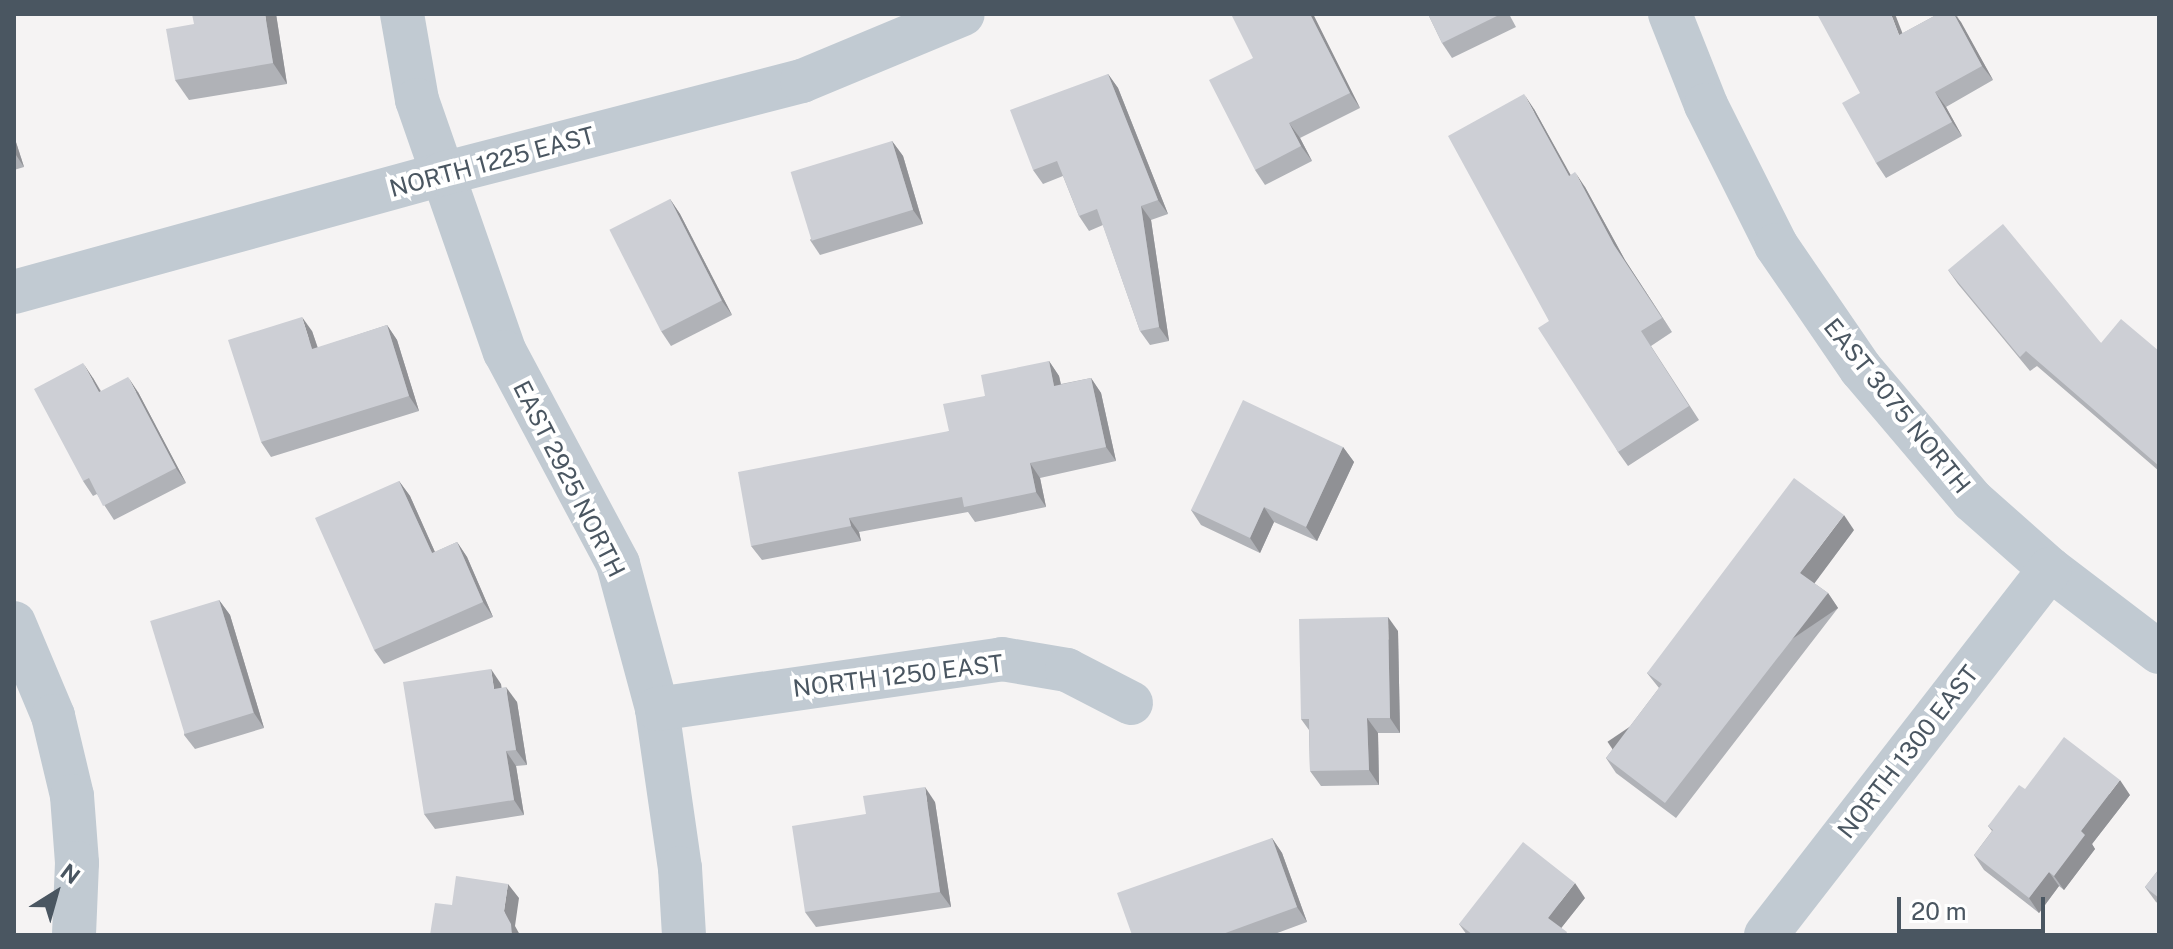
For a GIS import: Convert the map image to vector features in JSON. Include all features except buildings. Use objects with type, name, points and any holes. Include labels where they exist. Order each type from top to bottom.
[{"type":"street","name":"EAST 2925 NORTH","points":[[402,14],[417,100],[505,352],[618,564],[657,709],[680,868],[684,935]]},
{"type":"street","name":"NORTH 1225 EAST","points":[[14,292],[442,174],[802,81],[963,14]]},
{"type":"street","name":"EAST 3075 NORTH","points":[[1670,14],[1706,105],[1776,245],[1861,369],[1972,500],[2050,569],[2159,652]]},
{"type":"street","name":"NORTH 1300 EAST","points":[[1766,935],[2050,569]]},
{"type":"street","points":[[14,623],[53,716],[72,796],[77,863],[74,935]]},
{"type":"street","name":"NORTH 1250 EAST","points":[[657,709],[1002,659],[1067,670],[1131,703]]}]
